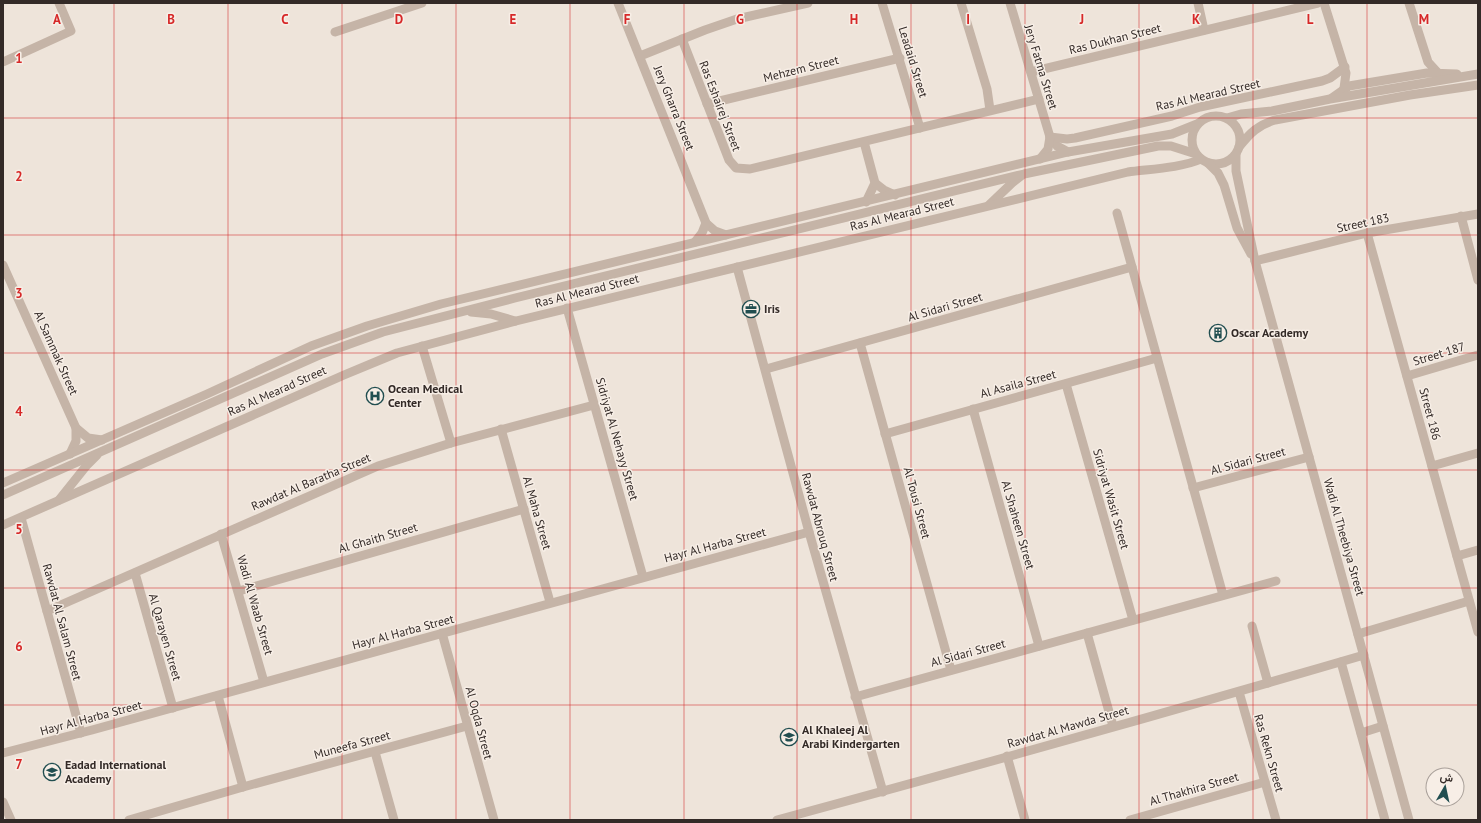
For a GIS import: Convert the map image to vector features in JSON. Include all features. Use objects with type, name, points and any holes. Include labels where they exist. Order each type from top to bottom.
[{"type":"street","points":[[3,62],[71,31],[59,3]]},
{"type":"street","points":[[335,32],[422,3]]},
{"type":"street","name":"Jery Gharra Street","points":[[618,3],[706,223]]},
{"type":"street","points":[[640,56],[737,19],[808,3]]},
{"type":"street","name":"Leadaid Street","points":[[882,3],[900,58],[920,128]]},
{"type":"street","points":[[960,3],[987,90],[990,110]]},
{"type":"street","name":"Jery Fatma Street","points":[[1010,3],[1050,137]]},
{"type":"street","points":[[1198,3],[1204,30]]},
{"type":"street","name":"Ras Dukhan Street","points":[[1031,72],[1318,3]]},
{"type":"street","points":[[1324,3],[1346,70],[1354,80],[1363,84]]},
{"type":"street","points":[[1408,3],[1426,58],[1430,66],[1438,73]]},
{"type":"street","name":"Ras Eshairej Street","points":[[682,39],[729,160],[736,168],[750,169],[1039,99]]},
{"type":"street","name":"Mehzem Street","points":[[707,104],[900,58]]},
{"type":"street","points":[[1416,74],[1422,67],[1426,58]]},
{"type":"street","points":[[1344,88],[1346,70]]},
{"type":"street","name":"Ras Al Mearad Street","points":[[1050,137],[1066,139],[1075,138],[1172,116],[1215,103],[1322,81],[1346,70]]},
{"type":"street","points":[[1330,99],[1344,88],[1416,74],[1478,74]]},
{"type":"street","points":[[1227,118],[1241,114],[1272,111],[1330,99],[1478,74]]},
{"type":"street","points":[[1237,150],[1240,140],[1239,133],[1232,122],[1227,118],[1211,116],[1203,119],[1197,124],[1193,131],[1192,147],[1202,158],[1216,164],[1230,159],[1237,150],[1251,132],[1258,126],[1275,120],[1410,95],[1478,85]]},
{"type":"street","name":"Ras Al Mearad Street","points":[[3,483],[311,346],[368,326],[441,304],[1068,152],[1172,134],[1197,124]]},
{"type":"street","points":[[1050,137],[1057,146],[1068,152]]},
{"type":"street","points":[[1040,159],[1048,149],[1050,137]]},
{"type":"street","points":[[864,142],[875,183],[884,190],[895,195]]},
{"type":"street","name":"Ras Al Mearad Street","points":[[3,495],[322,354],[383,332],[1024,174],[1158,146],[1171,146],[1202,158]]},
{"type":"street","name":"Wadi Al Theebiya Street","points":[[1237,150],[1236,171],[1255,261],[1409,820]]},
{"type":"street","name":"Ras Al Mearad Street","points":[[3,525],[397,353],[568,308],[1128,172],[1144,171],[1190,163],[1202,158]]},
{"type":"street","name":"Wadi Al Theebiya Street","points":[[1202,158],[1218,173],[1224,185],[1237,228],[1255,261]]},
{"type":"street","points":[[988,206],[1012,183],[1024,174]]},
{"type":"street","points":[[866,202],[875,183]]},
{"type":"street","points":[[1117,213],[1223,595]]},
{"type":"street","name":"Street 183","points":[[1255,261],[1367,233],[1478,214]]},
{"type":"street","points":[[1461,216],[1478,280]]},
{"type":"street","points":[[695,242],[702,233],[706,223],[715,231],[726,235]]},
{"type":"street","name":"Street 186","points":[[1367,233],[1478,632]]},
{"type":"street","name":"Al Sammak Street","points":[[3,265],[76,428]]},
{"type":"street","name":"Rawdat Abrouq Street","points":[[737,267],[766,369],[809,532],[883,792]]},
{"type":"street","name":"Al Sidari Street","points":[[766,369],[1132,267]]},
{"type":"street","name":"Sidriyat Al Nehayy Street","points":[[568,308],[643,577]]},
{"type":"street","points":[[464,311],[491,314],[516,321]]},
{"type":"street","name":"Al Tousi Street","points":[[860,343],[950,670]]},
{"type":"street","points":[[422,346],[451,443]]},
{"type":"street","name":"Street 187","points":[[1407,376],[1478,355]]},
{"type":"street","name":"Al Asaila Street","points":[[885,434],[1157,358]]},
{"type":"street","name":"Sidriyat Wasit Street","points":[[1066,384],[1133,620]]},
{"type":"street","name":"Rawdat Al Baratha Street","points":[[47,610],[378,466],[451,443],[594,404]]},
{"type":"street","name":"Al Shaheen Street","points":[[973,409],[1039,646]]},
{"type":"street","points":[[76,428],[88,438],[102,440]]},
{"type":"street","points":[[70,454],[76,442],[76,428]]},
{"type":"street","name":"Al Maha Street","points":[[502,429],[550,602]]},
{"type":"street","points":[[58,502],[87,465],[102,450]]},
{"type":"street","points":[[1432,466],[1478,453]]},
{"type":"street","name":"Al Sidari Street","points":[[1193,488],[1309,457]]},
{"type":"street","name":"Al Ghaith Street","points":[[239,591],[524,509]]},
{"type":"street","name":"Rawdat Al Salam Street","points":[[21,518],[81,733]]},
{"type":"street","name":"Hayr Al Harba Street","points":[[3,753],[218,696],[550,602],[809,532]]},
{"type":"street","name":"Wadi Al Waab Street","points":[[221,534],[239,591],[264,682]]},
{"type":"street","points":[[1457,556],[1478,550]]},
{"type":"street","name":"Al Qarayen Street","points":[[135,573],[173,708]]},
{"type":"street","name":"Al Sidari Street","points":[[855,697],[1276,581]]},
{"type":"street","points":[[1358,634],[1470,601]]},
{"type":"street","points":[[1252,626],[1268,684]]},
{"type":"street","name":"Al Oqda Street","points":[[442,633],[494,820]]},
{"type":"street","points":[[1088,633],[1113,726]]},
{"type":"street","name":"Rawdat Al Mawda Street","points":[[778,820],[1268,684],[1364,655]]},
{"type":"street","points":[[1341,662],[1385,820]]},
{"type":"street","name":"Ras Rekn Street","points":[[1238,692],[1276,820]]},
{"type":"street","points":[[218,696],[243,787]]},
{"type":"street","name":"Muneefa Street","points":[[129,820],[243,787],[467,726]]},
{"type":"street","points":[[1361,733],[1383,726]]},
{"type":"street","points":[[375,752],[394,820]]},
{"type":"street","points":[[1007,756],[1025,820]]},
{"type":"street","name":"Al Thakhira Street","points":[[1130,820],[1264,782]]},
{"type":"street","points":[[3,802],[11,820]]},
{"type":"place","name":"Iris","points":[[751,309]]},
{"type":"place","name":"Oscar Academy","points":[[1218,333]]},
{"type":"place","name":"Ocean Medical Center","points":[[375,396]]},
{"type":"place","name":"Al Khaleej Al Arabi Kindergarten","points":[[789,737]]},
{"type":"place","name":"Eadad International Academy","points":[[52,772]]}]
